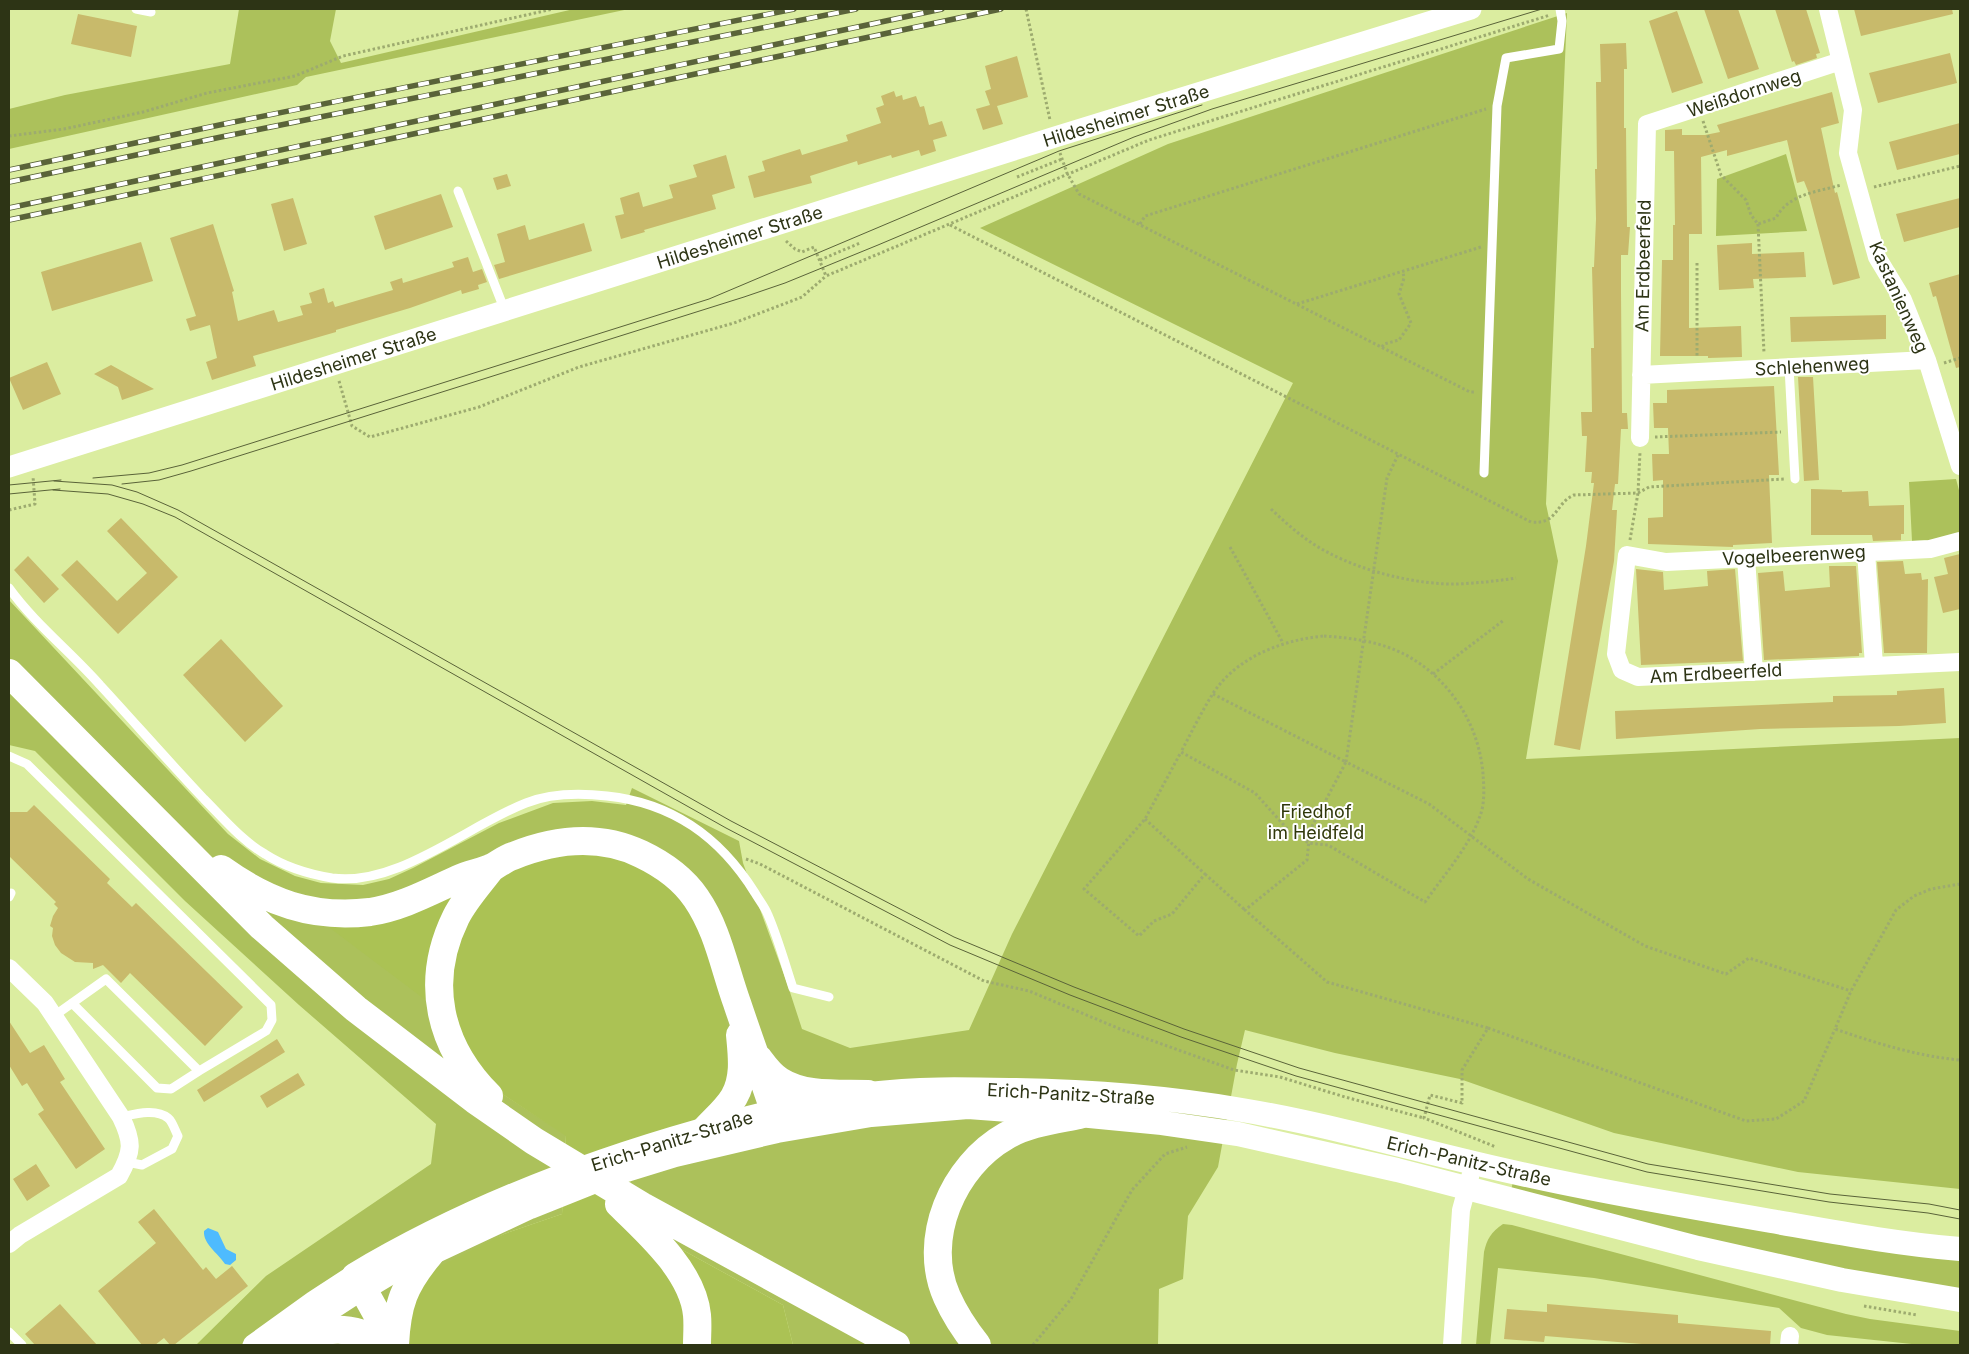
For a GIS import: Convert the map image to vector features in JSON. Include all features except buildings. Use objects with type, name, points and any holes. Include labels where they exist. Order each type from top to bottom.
[{"type":"main road","points":[[9,673],[262,927],[356,1009],[475,1100],[534,1142],[650,1211],[896,1345]]},
{"type":"main road","points":[[164,829],[245,886],[271,899],[295,907],[320,912],[370,912],[395,906],[424,896],[459,878],[492,867],[512,856],[546,845],[576,840],[605,842],[629,848],[655,860],[695,896],[709,918],[721,948],[736,1002],[757,1057],[775,1120]]},
{"type":"main road","points":[[492,867],[457,915],[444,944],[438,977],[441,1009],[448,1038],[462,1064],[485,1092],[534,1142]]},
{"type":"main road","points":[[704,1130],[734,1098],[740,1082],[743,1062],[736,1002]]},
{"type":"main road","points":[[757,1057],[779,1081],[796,1088],[816,1093],[868,1094]]},
{"type":"main road","name":"Erich-Panitz-Straße","points":[[359,1282],[388,1255],[520,1202],[604,1159],[666,1149],[868,1094],[909,1090],[1083,1091],[1166,1099],[1242,1110],[1304,1122],[1524,1175],[1721,1213],[1854,1235],[1960,1249]]},
{"type":"main road","name":"Erich-Panitz-Straße","points":[[666,1149],[704,1130],[775,1120],[968,1108],[1079,1115],[1162,1123],[1238,1134],[1397,1170],[1718,1252],[1842,1280],[1960,1300]]},
{"type":"main road","points":[[977,1345],[962,1326],[946,1296],[939,1266],[939,1237],[947,1202],[962,1175],[978,1155],[1007,1135],[1042,1122],[1079,1115]]},
{"type":"main road","points":[[587,1173],[675,1261],[688,1285],[697,1313],[698,1345]]},
{"type":"main road","name":"Erich-Panitz-Straße","points":[[359,1282],[430,1254],[480,1229],[520,1202]]},
{"type":"main road","points":[[393,1345],[396,1318],[403,1295],[414,1273],[430,1254]]},
{"type":"main road","points":[[359,1282],[393,1345]]},
{"type":"main road","points":[[280,1344],[322,1330],[346,1329],[368,1334],[393,1345]]},
{"type":"street","name":"Hildesheimer Straße","points":[[9,467],[334,364],[506,312],[770,227],[1471,9]]},
{"type":"street","name":"Kastanienweg","points":[[1828,9],[1853,110],[1848,153],[1877,257],[1903,300],[1927,360],[1960,466]]},
{"type":"street","name":"Weißdornweg","points":[[1647,124],[1841,62]]},
{"type":"street","name":"Am Erdbeerfeld","points":[[1640,438],[1647,124]]},
{"type":"street","name":"Schlehenweg","points":[[1642,375],[1927,360]]},
{"type":"street","name":"Vogelbeerenweg","points":[[1627,555],[1666,562],[1930,548],[1960,541]]},
{"type":"street","points":[[1866,552],[1874,665]]},
{"type":"street","name":"Am Erdbeerfeld","points":[[1627,555],[1616,654],[1622,670],[1638,677],[1960,662]]},
{"type":"street","points":[[1746,558],[1754,672]]},
{"type":"street","points":[[9,968],[45,1003],[121,1116],[129,1135],[130,1149],[127,1162],[119,1176],[20,1234],[9,1244]]},
{"type":"street","points":[[1452,1345],[1461,1210],[1474,1163]]},
{"type":"street","name":"Erich-Panitz-Straße","points":[[280,1344],[359,1282]]},
{"type":"street","name":"Erich-Panitz-Straße","points":[[254,1345],[314,1301],[359,1282]]},
{"type":"lane","points":[[136,9],[151,12]]},
{"type":"lane","points":[[1484,473],[1496,106],[1506,58],[1559,49],[1561,10]]},
{"type":"lane","points":[[458,191],[506,312]]},
{"type":"lane","points":[[1789,367],[1795,479]]},
{"type":"lane","points":[[9,588],[21,604],[99,683],[159,752],[236,832],[264,854],[297,870],[333,878],[361,878],[403,865],[525,803],[554,795],[592,794],[624,798],[656,806],[693,826],[723,850],[745,877],[768,914],[794,988],[829,997]]},
{"type":"lane","points":[[9,756],[28,764],[270,1005],[272,1020],[266,1031],[171,1089],[157,1088],[72,1003]]},
{"type":"lane","points":[[54,1016],[106,979],[199,1071]]},
{"type":"lane","points":[[121,1116],[139,1113],[158,1113],[169,1119],[178,1136],[172,1149],[142,1165],[127,1162]]},
{"type":"lane","points":[[9,1332],[22,1345]]},
{"type":"path","points":[[9,136],[64,129],[143,112],[207,93],[295,76],[343,56],[553,9]]},
{"type":"path","points":[[1026,9],[1055,138]]},
{"type":"path","points":[[334,364],[352,426],[370,437],[479,407],[579,367],[734,323],[802,297],[826,276],[1149,140],[1561,10]]},
{"type":"path","points":[[1140,224],[1145,216],[1496,106]]},
{"type":"path","points":[[1699,108],[1721,175],[1746,200],[1750,215],[1758,224],[1765,369]]},
{"type":"path","points":[[1018,177],[1062,159]]},
{"type":"path","points":[[1758,224],[1776,218],[1781,208],[1792,200],[1960,166]]},
{"type":"path","points":[[1067,173],[1079,194],[1470,392],[1486,394]]},
{"type":"path","points":[[950,225],[1531,522],[1549,521],[1565,499],[1574,495],[1638,493],[1649,487],[1795,479]]},
{"type":"path","points":[[770,227],[802,252],[814,247],[826,276]]},
{"type":"path","points":[[820,260],[860,243]]},
{"type":"path","points":[[1297,304],[1491,244]]},
{"type":"path","points":[[1697,263],[1698,372]]},
{"type":"path","points":[[1382,347],[1384,344],[1399,340],[1411,323],[1399,294],[1404,272]]},
{"type":"path","points":[[1627,555],[1638,493],[1640,438],[1792,431]]},
{"type":"path","points":[[1245,910],[1307,860],[1310,830],[1346,762],[1387,478],[1398,454]]},
{"type":"path","points":[[9,510],[35,504],[33,474]]},
{"type":"path","points":[[1271,509],[1306,539],[1328,553],[1374,571],[1414,580],[1456,584],[1516,578]]},
{"type":"path","points":[[1230,547],[1283,643]]},
{"type":"path","points":[[1433,674],[1504,620]]},
{"type":"path","points":[[1181,752],[1255,793],[1291,833],[1309,843],[1328,845],[1424,902],[1472,836],[1481,814],[1484,788],[1482,760],[1478,740],[1468,717],[1456,699],[1433,674],[1402,653],[1386,646],[1364,641],[1324,636],[1283,643],[1247,661],[1230,674],[1213,694],[1181,752],[1145,819],[1084,889],[1139,936],[1154,920],[1172,914],[1205,874]]},
{"type":"path","points":[[1213,694],[1429,804],[1528,879],[1644,946],[1726,974],[1749,958],[1851,992]]},
{"type":"path","points":[[1145,819],[1327,982],[1488,1028],[1746,1121],[1776,1119],[1804,1101],[1851,992],[1896,910],[1914,896],[1931,889],[1960,884]]},
{"type":"path","points":[[723,850],[760,864],[984,982],[1029,991],[1120,1029],[1234,1070],[1280,1076],[1345,1097],[1424,1118],[1501,1149]]},
{"type":"path","points":[[1424,1118],[1430,1095],[1462,1103],[1462,1070],[1488,1028]]},
{"type":"path","points":[[1835,1029],[1886,1046],[1935,1058],[1960,1060]]},
{"type":"path","points":[[1419,1114],[1424,1118]]},
{"type":"green space","points":[[239,9],[336,9],[330,41],[341,63],[574,9],[629,9],[306,77],[297,85],[9,149],[9,109],[65,95],[230,64]]},
{"type":"green space","name":"Friedhof im Heidfeld","points":[[1567,13],[1546,504],[1558,561],[1526,759],[1960,738],[1960,1189],[1798,1172],[1614,1133],[1460,1079],[1335,1053],[1245,1030],[1218,1167],[1188,1216],[1183,1279],[1159,1289],[1158,1345],[793,1345],[783,1305],[626,1219],[636,1138],[452,1020],[481,1080],[566,1135],[562,1214],[504,1234],[315,1345],[196,1345],[266,1276],[431,1164],[436,1124],[299,1005],[185,901],[35,751],[9,745],[9,600],[228,834],[260,859],[295,876],[321,883],[363,885],[389,879],[499,823],[553,803],[592,801],[626,805],[632,788],[739,841],[743,863],[802,1029],[850,1048],[969,1030],[1012,934],[1293,383],[980,228],[1168,144]]},
{"type":"green space","points":[[1786,154],[1807,231],[1716,236],[1717,179]]},
{"type":"green space","points":[[1956,479],[1960,494],[1960,534],[1934,540],[1912,541],[1909,482]]},
{"type":"green space","points":[[566,851],[620,856],[657,875],[685,902],[707,948],[733,1053],[720,1101],[695,1123],[636,1138],[626,1219],[783,1305],[793,1345],[315,1345],[330,1337],[377,1302],[418,1277],[504,1234],[562,1214],[566,1136],[481,1080],[452,1020],[318,919],[396,914]]},
{"type":"green space","points":[[1515,1173],[1960,1249],[1960,1300],[1509,1199]]},
{"type":"green space","points":[[1503,1224],[1846,1314],[1960,1331],[1960,1345],[1921,1345],[1827,1335],[1801,1328],[1779,1308],[1594,1278],[1498,1268],[1490,1345],[1476,1345],[1484,1252],[1490,1236]]},
{"type":"water","points":[[208,1228],[218,1232],[226,1249],[236,1254],[236,1260],[230,1265],[225,1264],[206,1240],[204,1231]]},
{"type":"tram line","points":[[122,484],[159,480],[191,471],[744,297],[785,283],[878,245],[1134,137],[1212,109],[1542,9]]},
{"type":"tram line","points":[[93,478],[149,473],[182,465],[709,299],[1059,151],[1202,105]]},
{"type":"tram line","points":[[9,485],[61,480]]},
{"type":"tram line","points":[[54,481],[112,485],[137,492],[178,510],[731,821],[954,937],[1074,987],[1184,1029],[1299,1068],[1648,1164],[1830,1194],[1929,1204],[1960,1210]]},
{"type":"tram line","points":[[9,494],[60,489]]},
{"type":"tram line","points":[[53,490],[108,494],[143,504],[175,517],[726,828],[950,945],[1070,995],[1181,1037],[1296,1076],[1647,1172],[1829,1202],[1928,1213],[1960,1219]]},
{"type":"railway","points":[[9,170],[224,124],[794,9]]},
{"type":"railway","points":[[9,182],[221,137],[856,9]]},
{"type":"railway","points":[[9,208],[942,9]]},
{"type":"railway","points":[[9,220],[1001,9]]}]
